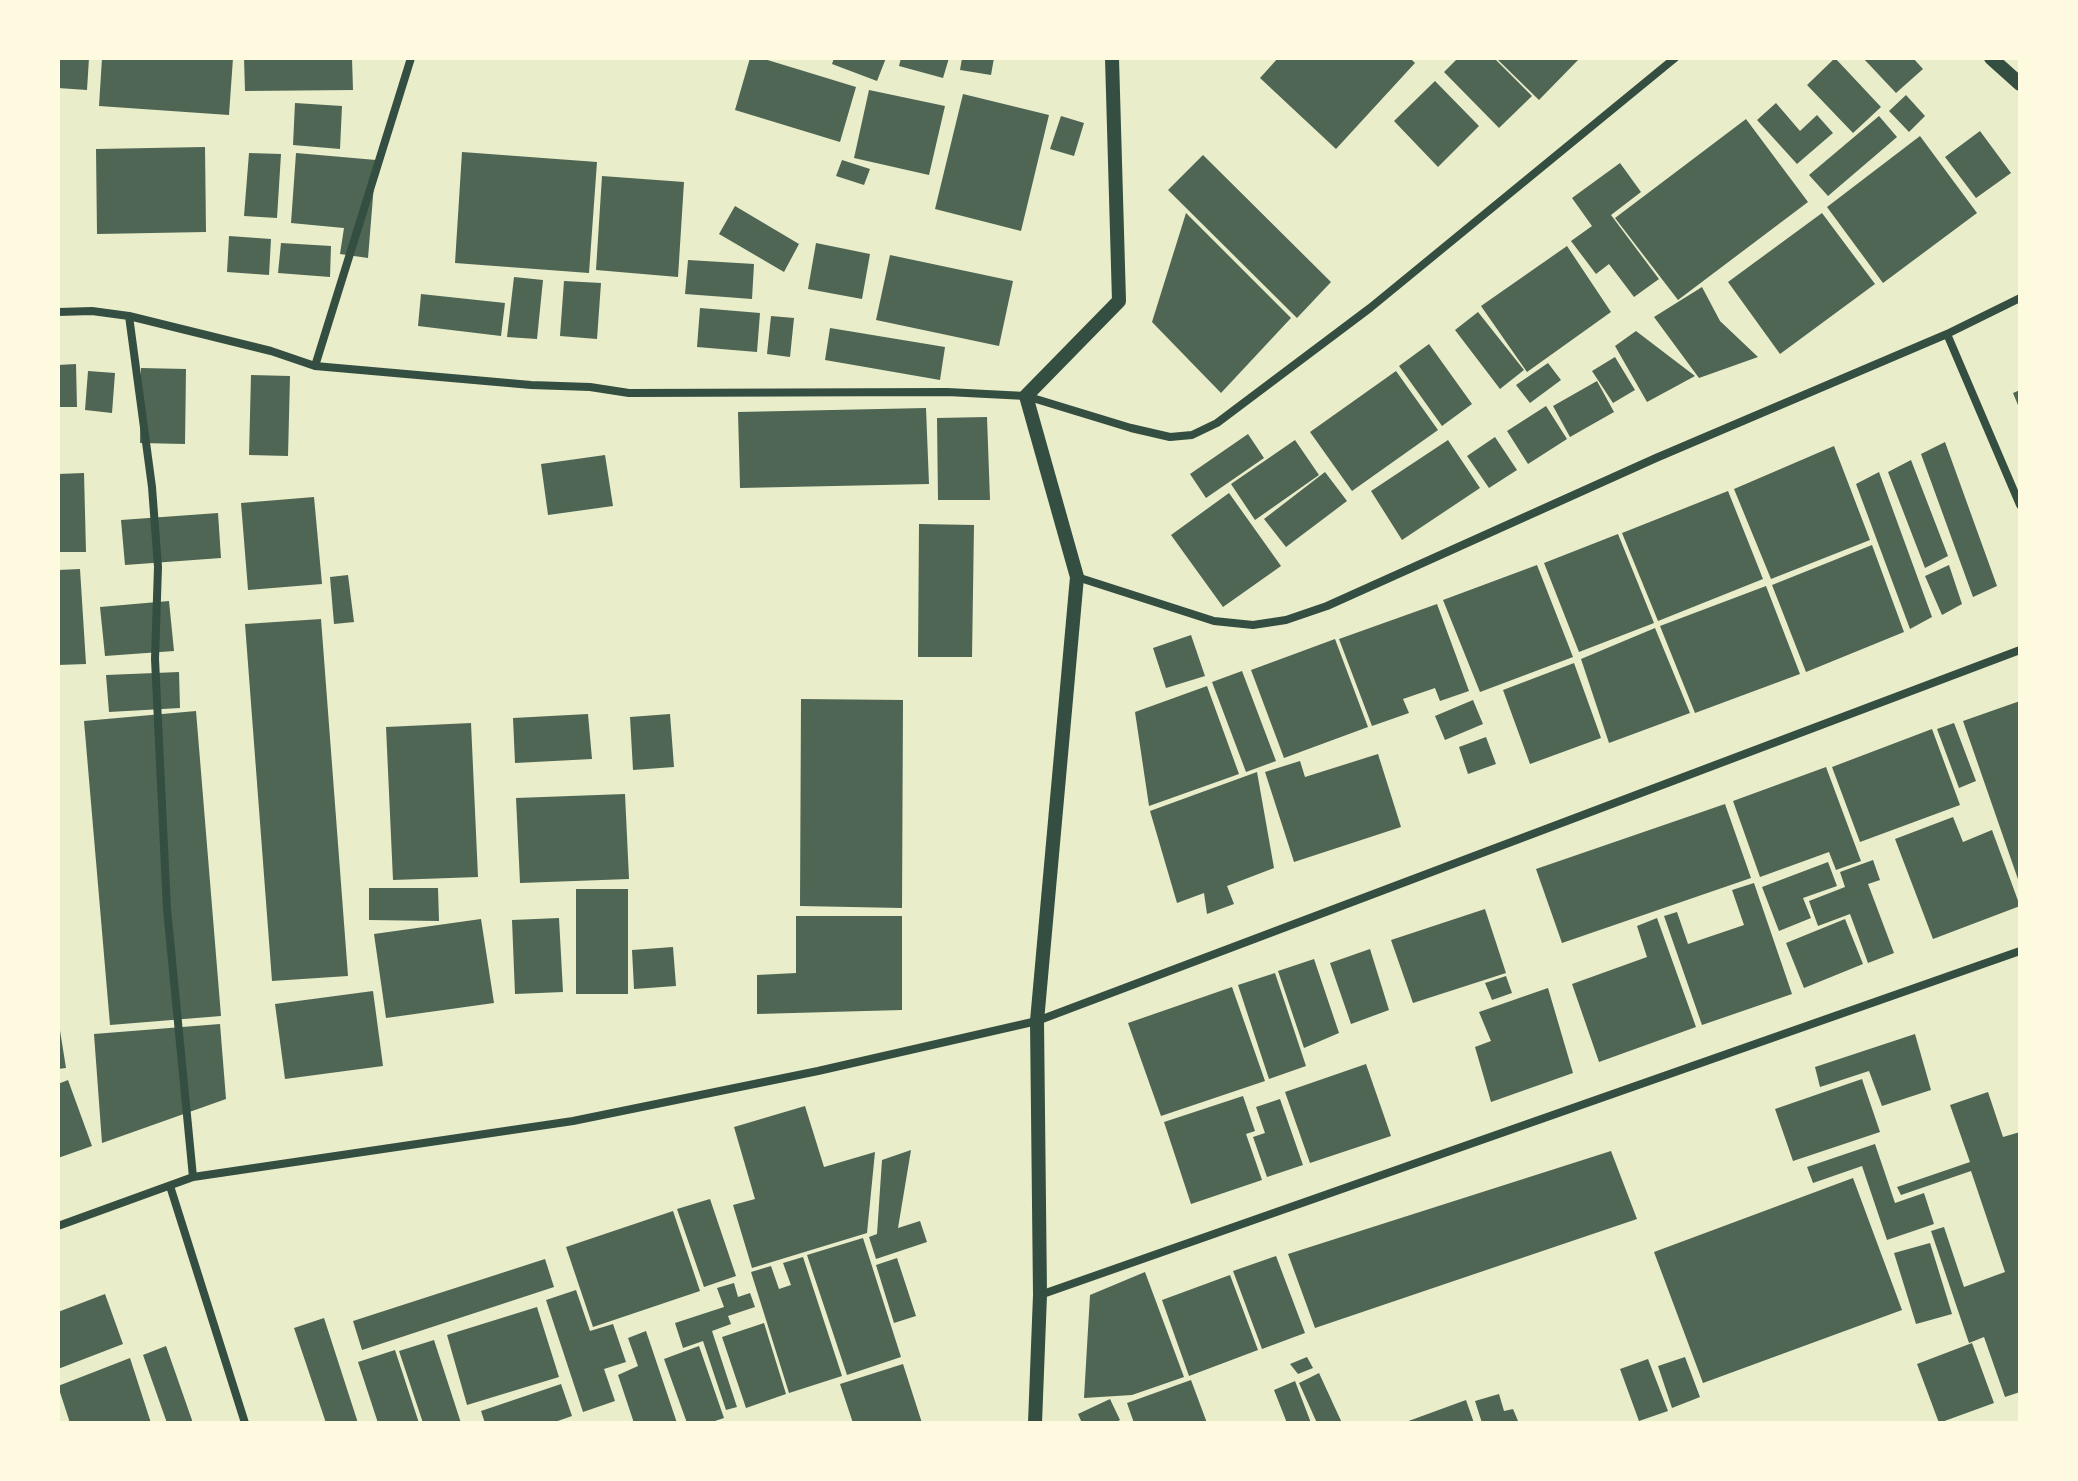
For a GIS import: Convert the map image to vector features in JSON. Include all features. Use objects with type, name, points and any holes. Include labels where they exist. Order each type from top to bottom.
[{"type":"street","points":[[315,366],[411,58]]},
{"type":"street","points":[[1026,396],[1119,301],[1112,58]]},
{"type":"street","points":[[58,312],[92,311],[129,316],[271,351],[315,366],[531,385],[590,387],[629,393],[931,392],[1026,396],[1131,428],[1170,437],[1192,435],[1217,423],[1370,308],[1675,58]]},
{"type":"street","points":[[1991,58],[2020,84]]},
{"type":"street","points":[[1077,577],[1214,621],[1253,625],[1286,620],[1327,606],[1656,458],[1947,334],[2020,298]]},
{"type":"street","points":[[129,316],[152,487],[158,567],[155,659],[167,909],[193,1177]]},
{"type":"street","points":[[1947,334],[2020,505]]},
{"type":"street","points":[[1026,396],[1077,577],[1037,1021],[1040,1295],[1035,1423]]},
{"type":"street","points":[[58,1226],[193,1177],[573,1121],[818,1071],[1037,1021],[2020,650]]},
{"type":"street","points":[[1040,1295],[2020,951]]},
{"type":"street","points":[[170,1186],[245,1423]]},
{"type":"building","points":[[58,58],[89,58],[87,90],[58,88]]},
{"type":"building","points":[[102,58],[233,58],[229,115],[99,106]]},
{"type":"building","points":[[244,58],[352,58],[353,90],[245,91]]},
{"type":"building","points":[[750,58],[761,58],[856,87],[840,142],[735,110]]},
{"type":"building","points":[[834,58],[886,58],[877,81],[832,64]]},
{"type":"building","points":[[901,58],[949,58],[943,78],[899,66]]},
{"type":"building","points":[[962,58],[994,58],[991,75],[960,70]]},
{"type":"building","points":[[1278,58],[1410,58],[1415,63],[1336,149],[1260,78]]},
{"type":"building","points":[[1458,58],[1494,58],[1532,96],[1499,128],[1444,72]]},
{"type":"building","points":[[1496,58],[1580,58],[1539,100]]},
{"type":"building","points":[[1835,58],[1881,107],[1853,133],[1807,85]]},
{"type":"building","points":[[1863,58],[1913,58],[1923,69],[1896,93]]},
{"type":"building","points":[[1435,81],[1479,126],[1438,167],[1394,121]]},
{"type":"building","points":[[869,90],[945,106],[929,175],[854,158]]},
{"type":"building","points":[[963,94],[1049,115],[1021,231],[935,209]]},
{"type":"building","points":[[1906,95],[1925,116],[1909,132],[1889,111]]},
{"type":"building","points":[[295,103],[342,106],[340,149],[293,145]]},
{"type":"building","points":[[1776,103],[1800,131],[1817,115],[1833,133],[1797,164],[1757,120]]},
{"type":"building","points":[[1061,116],[1084,123],[1074,156],[1050,149]]},
{"type":"building","points":[[1879,116],[1897,137],[1828,196],[1809,175]]},
{"type":"building","points":[[1746,119],[1808,202],[1678,300],[1615,218]]},
{"type":"building","points":[[1980,131],[2011,173],[1976,198],[1945,157]]},
{"type":"building","points":[[1920,136],[1977,213],[1883,283],[1827,207]]},
{"type":"building","points":[[205,147],[206,232],[97,234],[96,149]]},
{"type":"building","points":[[462,152],[597,162],[589,273],[455,263]]},
{"type":"building","points":[[249,153],[281,154],[277,218],[244,216]]},
{"type":"building","points":[[296,153],[376,160],[368,258],[340,254],[344,228],[291,223]]},
{"type":"building","points":[[1203,155],[1331,282],[1297,318],[1168,190]]},
{"type":"building","points":[[842,160],[870,169],[864,185],[836,176]]},
{"type":"building","points":[[1620,163],[1641,192],[1611,215],[1659,279],[1634,297],[1609,264],[1596,274],[1571,241],[1592,226],[1572,198]]},
{"type":"building","points":[[602,176],[684,182],[678,277],[596,270]]},
{"type":"building","points":[[735,206],[799,244],[784,272],[719,234]]},
{"type":"building","points":[[1186,213],[1291,318],[1221,393],[1152,322]]},
{"type":"building","points":[[1822,213],[1875,284],[1780,354],[1728,282]]},
{"type":"building","points":[[229,236],[271,239],[269,275],[227,272]]},
{"type":"building","points":[[281,243],[331,246],[330,277],[278,273]]},
{"type":"building","points":[[816,243],[870,254],[862,299],[808,289]]},
{"type":"building","points":[[1567,246],[1611,312],[1527,372],[1481,306]]},
{"type":"building","points":[[890,255],[1013,281],[999,346],[876,320]]},
{"type":"building","points":[[688,260],[754,264],[752,299],[685,294]]},
{"type":"building","points":[[514,277],[543,280],[537,339],[507,337]]},
{"type":"building","points":[[564,281],[601,283],[597,339],[560,336]]},
{"type":"building","points":[[1702,287],[1720,321],[1758,357],[1699,378],[1654,317]]},
{"type":"building","points":[[421,294],[505,303],[501,336],[418,326]]},
{"type":"building","points":[[700,308],[760,313],[757,352],[697,347]]},
{"type":"building","points":[[1478,312],[1524,370],[1500,389],[1455,330]]},
{"type":"building","points":[[771,316],[794,318],[790,357],[767,354]]},
{"type":"building","points":[[830,328],[945,347],[940,380],[825,360]]},
{"type":"building","points":[[1636,331],[1695,376],[1647,402],[1615,346]]},
{"type":"building","points":[[1429,344],[1472,404],[1442,426],[1399,366]]},
{"type":"building","points":[[1615,357],[1635,390],[1613,403],[1592,371]]},
{"type":"building","points":[[1548,363],[1561,380],[1530,403],[1516,385]]},
{"type":"building","points":[[76,364],[77,407],[58,407],[58,365]]},
{"type":"building","points":[[141,368],[186,369],[185,444],[140,443]]},
{"type":"building","points":[[88,371],[115,373],[112,413],[85,410]]},
{"type":"building","points":[[1396,371],[1438,430],[1352,491],[1310,432]]},
{"type":"building","points":[[251,375],[290,376],[288,456],[249,455]]},
{"type":"building","points":[[1597,381],[1614,412],[1570,437],[1553,406]]},
{"type":"building","points":[[2020,390],[2020,410],[2013,393]]},
{"type":"building","points":[[1546,406],[1567,439],[1528,464],[1507,431]]},
{"type":"building","points":[[926,408],[929,484],[740,488],[738,412]]},
{"type":"building","points":[[987,417],[990,500],[938,500],[937,418]]},
{"type":"building","points":[[1248,434],[1264,458],[1206,498],[1190,474]]},
{"type":"building","points":[[1495,437],[1517,470],[1489,488],[1467,456]]},
{"type":"building","points":[[1295,440],[1319,475],[1255,520],[1231,484]]},
{"type":"building","points":[[1448,440],[1480,488],[1402,540],[1371,491]]},
{"type":"building","points":[[1945,442],[1997,586],[1973,597],[1921,454]]},
{"type":"building","points":[[1834,446],[1870,540],[1771,579],[1734,489]]},
{"type":"building","points":[[605,455],[613,506],[548,515],[541,464]]},
{"type":"building","points":[[1911,460],[1948,556],[1925,568],[1888,472]]},
{"type":"building","points":[[1325,472],[1347,501],[1286,547],[1264,519]]},
{"type":"building","points":[[1879,472],[1932,617],[1910,629],[1856,484]]},
{"type":"building","points":[[84,473],[86,552],[58,552],[58,474]]},
{"type":"building","points":[[1728,491],[1763,579],[1658,621],[1622,533]]},
{"type":"building","points":[[1229,493],[1281,566],[1223,607],[1171,535]]},
{"type":"building","points":[[314,497],[322,584],[248,590],[241,503]]},
{"type":"building","points":[[218,513],[221,558],[125,565],[121,520]]},
{"type":"building","points":[[919,524],[974,525],[972,657],[918,657]]},
{"type":"building","points":[[1618,534],[1654,623],[1579,652],[1544,563]]},
{"type":"building","points":[[1872,545],[1904,632],[1806,672],[1772,585]]},
{"type":"building","points":[[1537,565],[1573,657],[1480,692],[1443,600]]},
{"type":"building","points":[[1949,565],[1962,604],[1942,615],[1925,576]]},
{"type":"building","points":[[80,569],[86,664],[58,665],[58,570]]},
{"type":"building","points":[[348,575],[354,622],[334,624],[330,577]]},
{"type":"building","points":[[1766,586],[1800,674],[1695,713],[1660,626]]},
{"type":"building","points":[[169,601],[174,651],[105,656],[100,607]]},
{"type":"building","points":[[1437,604],[1469,691],[1440,701],[1435,688],[1403,699],[1409,713],[1372,726],[1339,639]]},
{"type":"building","points":[[321,619],[348,976],[272,981],[245,624]]},
{"type":"building","points":[[1655,628],[1690,713],[1609,743],[1581,659]]},
{"type":"building","points":[[1191,635],[1205,676],[1166,688],[1153,648]]},
{"type":"building","points":[[1335,639],[1368,727],[1284,758],[1251,670]]},
{"type":"building","points":[[1574,663],[1601,738],[1530,764],[1503,690]]},
{"type":"building","points":[[1242,671],[1276,761],[1246,772],[1212,682]]},
{"type":"building","points":[[179,672],[180,708],[109,712],[106,675]]},
{"type":"building","points":[[1207,686],[1239,774],[1149,806],[1135,712]]},
{"type":"building","points":[[801,699],[903,700],[902,908],[800,906]]},
{"type":"building","points":[[1473,700],[1483,724],[1445,740],[1435,716]]},
{"type":"building","points":[[2020,701],[2020,885],[1963,721]]},
{"type":"building","points":[[196,711],[221,1016],[110,1025],[84,721]]},
{"type":"building","points":[[588,714],[592,759],[515,763],[513,718]]},
{"type":"building","points":[[670,714],[674,767],[633,770],[630,717]]},
{"type":"building","points":[[471,723],[478,877],[393,880],[386,727]]},
{"type":"building","points":[[1954,723],[1976,781],[1959,788],[1937,729]]},
{"type":"building","points":[[1932,729],[1960,805],[1860,842],[1832,767]]},
{"type":"building","points":[[1486,737],[1496,764],[1468,774],[1459,747]]},
{"type":"building","points":[[1378,754],[1401,827],[1294,862],[1265,772],[1300,761],[1305,777]]},
{"type":"building","points":[[1826,767],[1861,861],[1836,870],[1829,852],[1760,877],[1733,801]]},
{"type":"building","points":[[1257,772],[1274,868],[1227,886],[1234,904],[1207,914],[1204,893],[1177,903],[1150,811]]},
{"type":"building","points":[[625,794],[629,879],[520,883],[516,798]]},
{"type":"building","points":[[1725,804],[1751,878],[1562,943],[1536,869]]},
{"type":"building","points":[[1953,817],[1963,842],[1992,830],[2020,906],[1933,939],[1895,839]]},
{"type":"building","points":[[1873,860],[1880,880],[1868,884],[1894,953],[1868,963],[1850,914],[1818,926],[1809,901],[1845,887],[1840,872]]},
{"type":"building","points":[[1828,862],[1837,886],[1803,898],[1811,918],[1779,931],[1762,887]]},
{"type":"building","points":[[1754,883],[1792,994],[1702,1025],[1664,916],[1677,912],[1688,944],[1744,925],[1732,890]]},
{"type":"building","points":[[369,888],[438,888],[439,921],[369,920]]},
{"type":"building","points":[[576,889],[628,889],[628,994],[576,994]]},
{"type":"building","points":[[1485,909],[1506,973],[1413,1003],[1391,940]]},
{"type":"building","points":[[796,916],[902,916],[902,1010],[757,1014],[757,975],[796,973]]},
{"type":"building","points":[[559,918],[563,992],[515,994],[512,920]]},
{"type":"building","points":[[1657,918],[1696,1027],[1599,1062],[1572,984],[1647,957],[1637,926]]},
{"type":"building","points":[[481,919],[494,1003],[386,1018],[374,934]]},
{"type":"building","points":[[1845,919],[1863,964],[1804,988],[1786,943]]},
{"type":"building","points":[[673,947],[676,986],[634,989],[632,950]]},
{"type":"building","points":[[1370,949],[1389,1010],[1351,1024],[1330,963]]},
{"type":"building","points":[[1314,959],[1339,1033],[1304,1048],[1278,971]]},
{"type":"building","points":[[1275,973],[1306,1066],[1269,1079],[1238,985]]},
{"type":"building","points":[[1506,976],[1512,993],[1492,1000],[1485,983]]},
{"type":"building","points":[[1232,987],[1265,1081],[1161,1116],[1128,1023]]},
{"type":"building","points":[[1548,988],[1573,1073],[1491,1102],[1475,1047],[1491,1041],[1479,1012]]},
{"type":"building","points":[[373,991],[383,1066],[285,1079],[275,1004]]},
{"type":"building","points":[[58,1018],[66,1068],[58,1069]]},
{"type":"building","points":[[220,1024],[226,1099],[102,1143],[94,1034]]},
{"type":"building","points":[[1915,1034],[1931,1090],[1882,1106],[1869,1071],[1820,1087],[1815,1067]]},
{"type":"building","points":[[1366,1064],[1391,1136],[1310,1163],[1285,1092]]},
{"type":"building","points":[[1862,1079],[1880,1132],[1793,1161],[1775,1109]]},
{"type":"building","points":[[68,1080],[92,1146],[58,1158],[58,1084]]},
{"type":"building","points":[[1988,1092],[2003,1137],[2020,1132],[2020,1392],[2005,1397],[1984,1337],[1969,1343],[1931,1231],[1944,1227],[1964,1287],[2005,1272],[1971,1171],[1901,1195],[1897,1187],[1970,1162],[1950,1105]]},
{"type":"building","points":[[1243,1096],[1255,1131],[1246,1134],[1262,1180],[1191,1204],[1164,1122]]},
{"type":"building","points":[[1280,1099],[1303,1165],[1267,1177],[1253,1137],[1265,1133],[1256,1107]]},
{"type":"building","points":[[805,1106],[824,1167],[875,1152],[867,1233],[752,1268],[733,1205],[755,1199],[734,1127]]},
{"type":"building","points":[[1875,1144],[1895,1203],[1924,1193],[1934,1224],[1887,1240],[1862,1166],[1813,1183],[1807,1167]]},
{"type":"building","points":[[911,1150],[898,1228],[920,1221],[927,1242],[876,1259],[869,1237],[877,1234],[882,1160]]},
{"type":"building","points":[[1611,1151],[1637,1219],[1315,1328],[1288,1254]]},
{"type":"building","points":[[1853,1178],[1902,1310],[1703,1383],[1654,1252]]},
{"type":"building","points":[[710,1199],[736,1276],[704,1287],[677,1209]]},
{"type":"building","points":[[673,1211],[700,1291],[593,1327],[566,1247]]},
{"type":"building","points":[[863,1238],[901,1357],[847,1375],[807,1255]]},
{"type":"building","points":[[1930,1243],[1952,1314],[1916,1324],[1894,1253]]},
{"type":"building","points":[[1276,1256],[1305,1333],[1262,1349],[1233,1271]]},
{"type":"building","points":[[803,1257],[842,1376],[789,1393],[751,1272],[771,1266],[779,1289],[791,1285],[783,1263]]},
{"type":"building","points":[[897,1258],[916,1316],[894,1323],[876,1265]]},
{"type":"building","points":[[545,1259],[554,1287],[362,1350],[353,1321]]},
{"type":"building","points":[[1145,1272],[1184,1377],[1132,1395],[1084,1398],[1090,1295]]},
{"type":"building","points":[[1230,1275],[1258,1350],[1189,1376],[1162,1300]]},
{"type":"building","points":[[734,1283],[738,1297],[750,1293],[755,1307],[728,1316],[731,1324],[712,1331],[737,1407],[726,1410],[703,1341],[683,1348],[675,1323],[724,1307],[717,1288]]},
{"type":"building","points":[[576,1290],[590,1331],[613,1324],[626,1362],[604,1369],[615,1401],[583,1412],[546,1300]]},
{"type":"building","points":[[105,1294],[123,1344],[58,1369],[58,1312]]},
{"type":"building","points":[[537,1307],[559,1377],[467,1405],[447,1335]]},
{"type":"building","points":[[324,1318],[358,1423],[326,1423],[294,1328]]},
{"type":"building","points":[[764,1323],[786,1394],[746,1408],[722,1337]]},
{"type":"building","points":[[646,1331],[677,1423],[634,1423],[618,1375],[638,1366],[628,1338]]},
{"type":"building","points":[[434,1340],[461,1423],[423,1423],[399,1351]]},
{"type":"building","points":[[1972,1343],[1994,1403],[1939,1423],[1917,1364]]},
{"type":"building","points":[[166,1346],[193,1423],[167,1423],[143,1355]]},
{"type":"building","points":[[699,1346],[724,1418],[709,1423],[687,1423],[664,1359]]},
{"type":"building","points":[[395,1350],[419,1423],[378,1423],[358,1362]]},
{"type":"building","points":[[1307,1357],[1313,1368],[1298,1374],[1290,1364]]},
{"type":"building","points":[[1685,1357],[1700,1397],[1672,1408],[1658,1366]]},
{"type":"building","points":[[130,1358],[151,1423],[70,1423],[58,1386]]},
{"type":"building","points":[[1648,1359],[1668,1411],[1639,1421],[1620,1369]]},
{"type":"building","points":[[903,1364],[922,1423],[853,1423],[840,1384]]},
{"type":"building","points":[[1319,1373],[1342,1423],[1317,1423],[1299,1383]]},
{"type":"building","points":[[1191,1380],[1207,1423],[1134,1423],[1127,1403]]},
{"type":"building","points":[[1295,1381],[1311,1423],[1287,1423],[1274,1390]]},
{"type":"building","points":[[561,1384],[572,1416],[552,1423],[485,1423],[481,1411]]},
{"type":"building","points":[[1499,1394],[1504,1411],[1513,1409],[1518,1421],[1482,1423],[1475,1401]]},
{"type":"building","points":[[1110,1399],[1120,1420],[1115,1423],[1082,1423],[1078,1414]]},
{"type":"building","points":[[1466,1400],[1474,1423],[1403,1423]]}]
